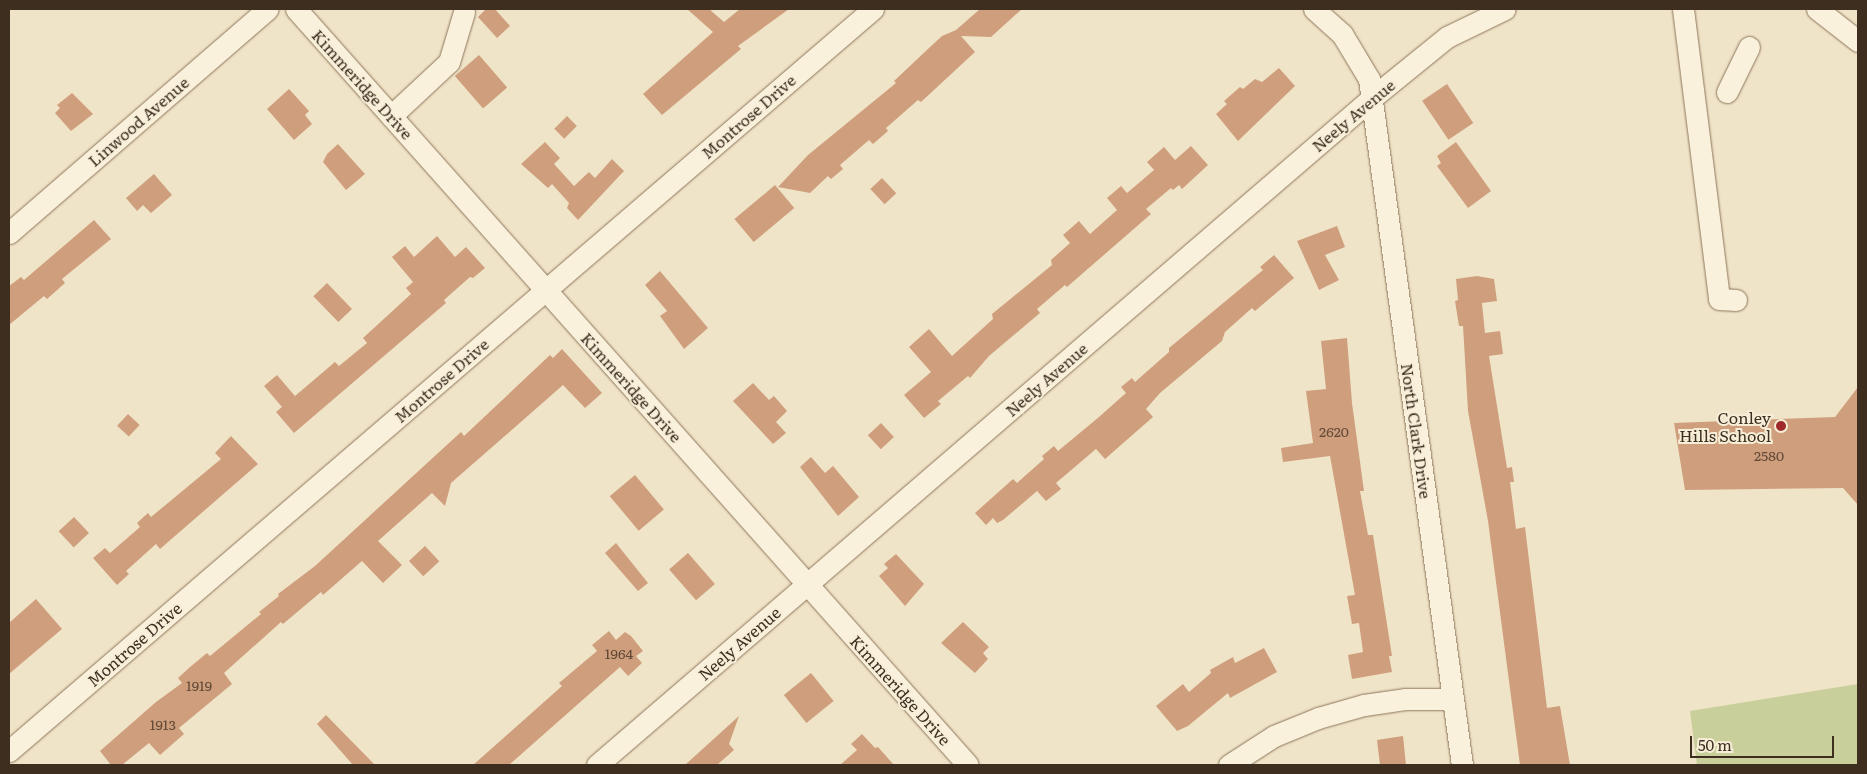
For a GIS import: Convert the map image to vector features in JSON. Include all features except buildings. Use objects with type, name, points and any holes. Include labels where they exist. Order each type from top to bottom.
[{"type":"street","name":"Linwood Avenue","points":[[9,233],[268,9]]},
{"type":"street","name":"Kimmeridge Drive","points":[[296,9],[968,765]]},
{"type":"street","name":"Montrose Drive","points":[[9,751],[873,9]]},
{"type":"street","name":"North Clark Drive","points":[[1314,9],[1334,26],[1354,51],[1369,79],[1373,97],[1462,765]]},
{"type":"street","name":"Neely Avenue","points":[[597,765],[1373,97],[1447,37],[1505,9]]},
{"type":"street","points":[[1683,9],[1720,244],[1718,299],[1736,300]]},
{"type":"street","points":[[1817,9],[1858,40]]},
{"type":"street","points":[[391,116],[449,62],[464,12]]},
{"type":"street","points":[[1727,92],[1749,47]]},
{"type":"street","points":[[1229,765],[1274,736],[1318,718],[1364,705],[1405,699],[1453,699]]},
{"type":"green space","points":[[1858,684],[1858,765],[1697,765],[1690,711]]},
{"type":"place","name":"Conley Hills School","points":[[1781,426]]}]
